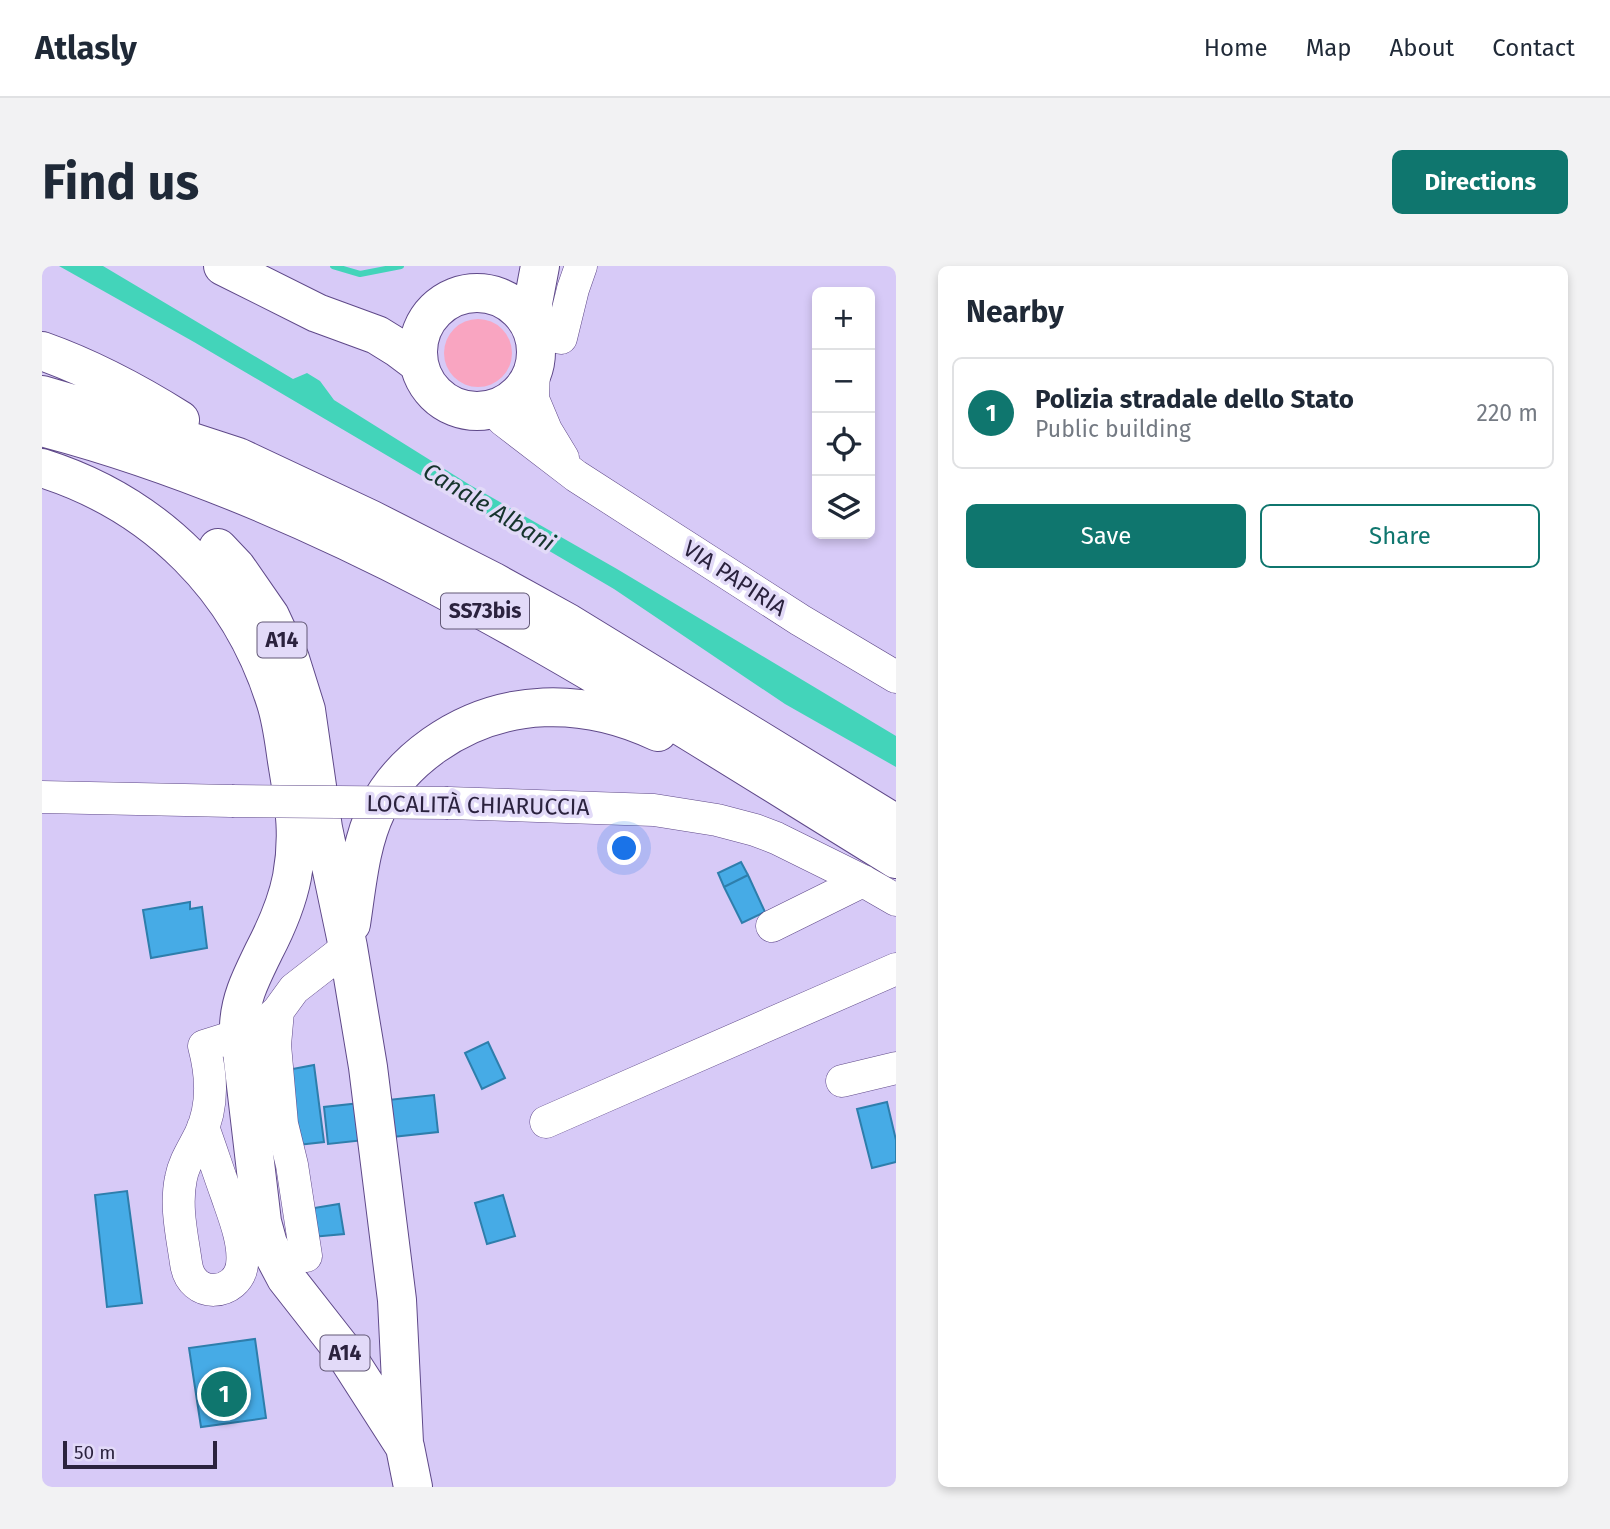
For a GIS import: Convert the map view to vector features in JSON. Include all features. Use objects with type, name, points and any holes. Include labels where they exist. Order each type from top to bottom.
[{"type":"main road","points":[[223,266],[317,313],[377,335],[418,363]]},
{"type":"main road","points":[[522,266],[501,287],[448,300],[428,319],[419,338],[418,363],[428,386],[446,403],[469,411],[494,410],[515,397],[530,378],[544,349],[533,303],[540,266]]},
{"type":"main road","points":[[460,295],[484,293],[508,302],[526,318],[544,349]]},
{"type":"main road","points":[[317,313],[370,320],[428,319]]},
{"type":"main road","points":[[42,351],[76,364],[136,395],[238,457]]},
{"type":"main road","name":"SS73bis","points":[[42,395],[238,457],[370,519],[568,623],[896,824]]},
{"type":"main road","name":"SS73bis","points":[[42,426],[216,483],[304,519],[389,560],[519,630],[676,723],[896,861]]},
{"type":"main road","name":"A14","points":[[42,454],[124,484],[164,505],[187,521],[236,567],[270,616],[290,659],[303,698],[326,845],[348,947],[368,1067],[394,1270],[405,1447],[411,1487]]},
{"type":"main road","name":"A14","points":[[42,468],[64,475],[129,508],[197,564],[223,594],[240,622],[273,694],[281,720],[295,812],[295,852],[289,891],[245,993],[239,1035],[262,1222],[268,1244],[286,1278],[344,1352],[405,1447],[398,1487]]},
{"type":"main road","points":[[348,947],[367,838],[380,805],[395,782],[413,761],[448,736],[480,720],[523,708],[597,711],[640,724],[669,738],[802,817],[896,861]]},
{"type":"street","name":"VIA PAPIRIA","points":[[576,477],[546,430],[533,399],[544,349],[581,266]]},
{"type":"street","name":"VIA PAPIRIA","points":[[494,410],[576,477],[800,620],[896,677]]},
{"type":"street","name":"LOCALITÀ CHIARUCCIA","points":[[42,797],[448,803],[634,809],[692,815],[765,834],[863,881],[896,900]]},
{"type":"street","points":[[772,926],[863,881]]},
{"type":"street","points":[[204,1127],[211,1093],[204,1046],[265,1023],[278,1011],[294,989],[348,947]]},
{"type":"street","points":[[547,1122],[896,969]]},
{"type":"street","points":[[278,1011],[275,1045],[282,1124],[292,1165],[306,1256]]},
{"type":"street","points":[[842,1081],[896,1068]]},
{"type":"shaded area","points":[[478,319],[491,322],[502,329],[509,340],[512,353],[509,366],[502,377],[491,384],[478,387],[465,384],[454,377],[447,366],[444,353],[447,340],[454,329],[465,322]]},
{"type":"water","name":"Canale Albani","points":[[59,266],[103,266],[293,379],[307,373],[320,381],[334,400],[470,485],[617,569],[896,736],[896,767],[785,704],[614,589],[194,342]]},
{"type":"building","points":[[741,862],[748,875],[724,887],[718,873]]},
{"type":"building","points":[[748,875],[765,912],[742,923],[724,887]]},
{"type":"building","points":[[190,902],[190,909],[202,907],[207,948],[151,958],[143,910]]},
{"type":"building","points":[[488,1042],[505,1078],[482,1089],[465,1053]]},
{"type":"building","points":[[314,1065],[324,1142],[289,1146],[282,1071]]},
{"type":"building","points":[[434,1095],[438,1132],[328,1144],[324,1107]]},
{"type":"building","points":[[887,1102],[896,1140],[896,1162],[872,1168],[857,1109]]},
{"type":"building","points":[[127,1191],[142,1303],[107,1307],[95,1195]]},
{"type":"building","points":[[503,1195],[515,1236],[487,1244],[475,1203]]},
{"type":"building","points":[[339,1204],[344,1234],[312,1237],[308,1209]]},
{"type":"building","points":[[255,1339],[266,1418],[201,1427],[189,1348]]},
{"type":"waterway","points":[[333,266],[360,274],[401,266]]},
{"type":"place","name":"Polizia stradale dello Stato","points":[[224,1394]]}]
